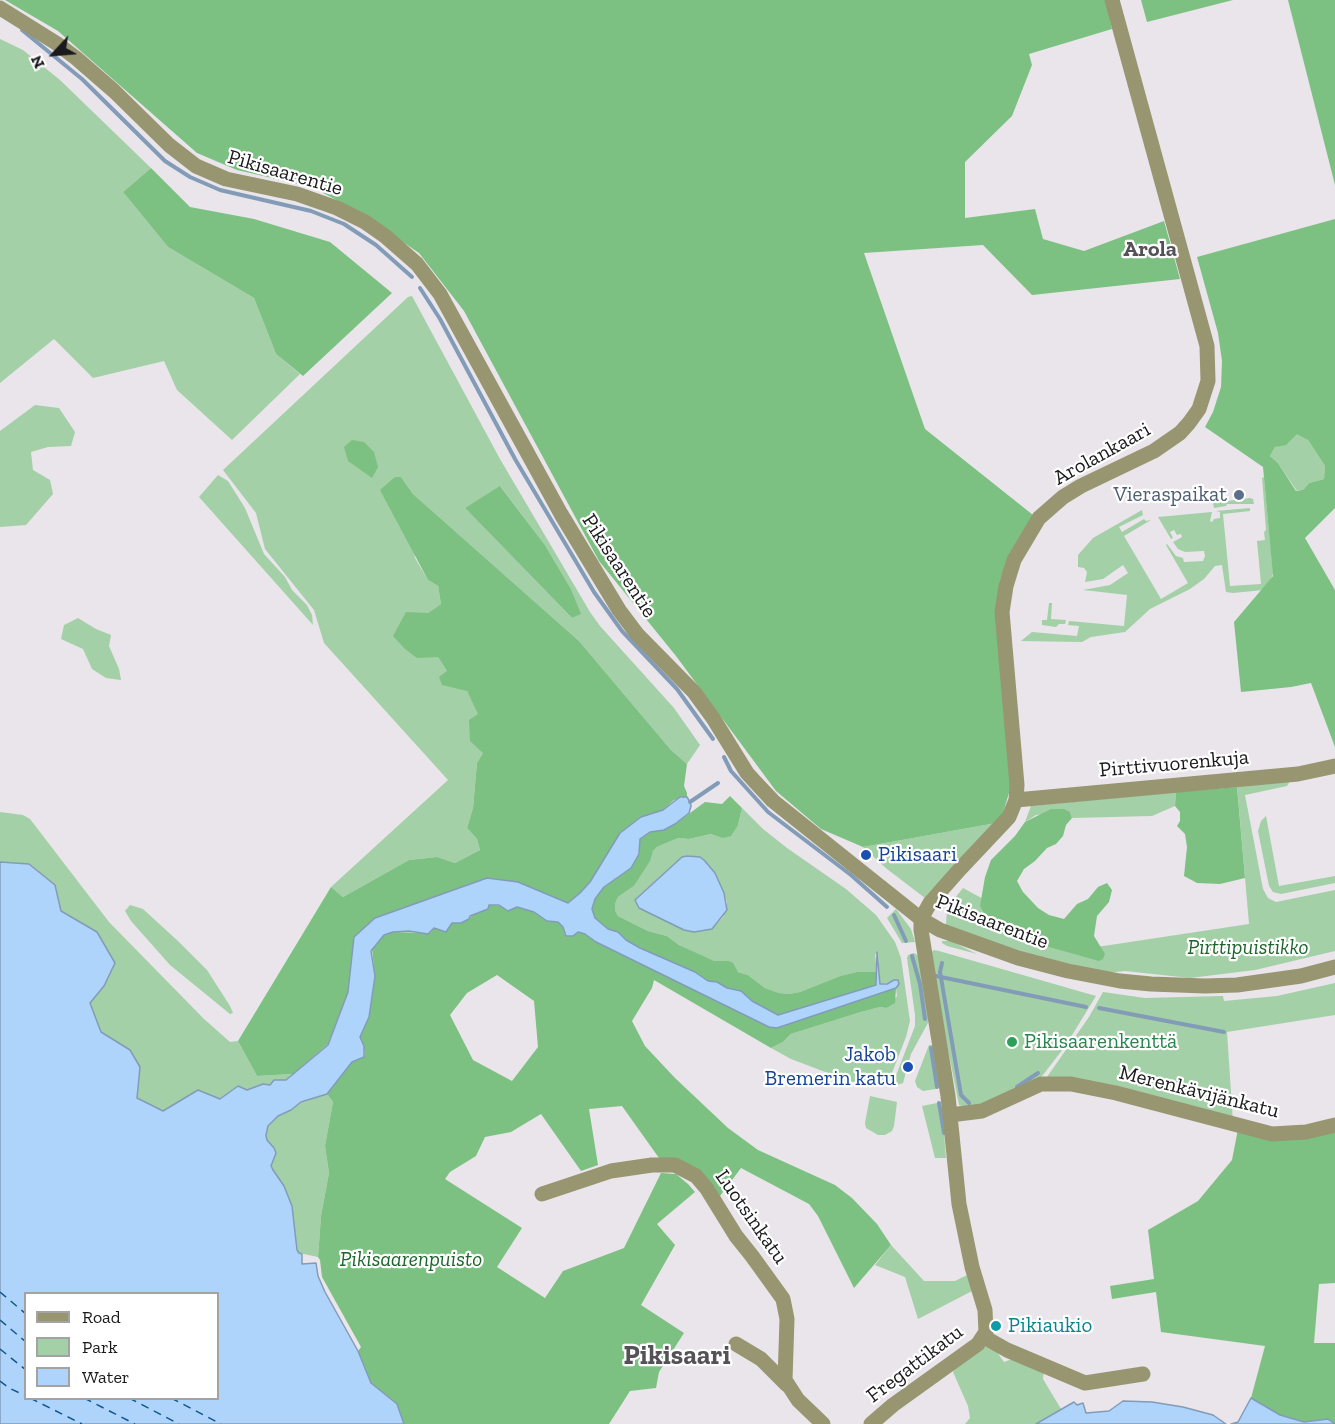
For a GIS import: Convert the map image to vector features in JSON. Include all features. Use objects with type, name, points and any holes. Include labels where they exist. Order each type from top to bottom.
[{"type":"street","name":"Arolankaari","points":[[1016,800],[1017,785],[1002,612],[1006,586],[1014,560],[1039,518],[1063,497],[1154,451],[1180,433],[1199,409],[1208,381],[1207,346],[1112,0]]},
{"type":"street","name":"Pikisaarentie","points":[[0,8],[76,58],[114,91],[169,146],[196,166],[226,179],[297,194],[337,208],[365,222],[417,264],[440,294],[561,514],[619,610],[637,634],[694,692],[747,773],[765,793],[921,919],[940,930],[1018,958],[1068,971],[1141,983],[1237,985],[1301,976],[1335,967]]},
{"type":"street","name":"Pirttivuorenkuja","points":[[1016,800],[1298,774],[1335,766]]},
{"type":"street","points":[[1016,800],[1009,817],[930,903],[921,919],[950,1115],[956,1180],[964,1230],[986,1319],[984,1337],[1016,1354],[1085,1383],[1143,1374]]},
{"type":"street","name":"Merenkävijänkatu","points":[[950,1115],[982,1111],[1041,1084],[1071,1084],[1116,1092],[1272,1134],[1306,1132],[1335,1125]]},
{"type":"street","name":"Luotsinkatu","points":[[542,1194],[611,1171],[652,1165],[683,1167],[696,1176],[784,1303],[787,1319],[784,1374],[788,1386]]},
{"type":"street","name":"Fregattikatu","points":[[871,1424],[893,1405],[978,1344],[984,1337]]},
{"type":"street","points":[[736,1344],[772,1368],[798,1400],[823,1424]]},
{"type":"green space","points":[[5,0],[1106,0],[1112,29],[1029,54],[1032,65],[1012,116],[965,162],[965,218],[1035,209],[1043,239],[1084,251],[1164,221],[1180,279],[1032,295],[983,245],[864,253],[925,429],[1033,515],[1011,553],[1000,580],[997,605],[1011,786],[1003,813],[996,823],[863,847],[821,829],[776,791],[676,656],[599,561],[464,311],[419,253],[359,212],[312,187],[237,170],[197,153],[58,31]]},
{"type":"green space","points":[[1141,0],[1233,0],[1147,22]]},
{"type":"green space","points":[[1288,0],[1335,0],[1335,185]]},
{"type":"green space","points":[[0,39],[23,50],[60,80],[151,168],[123,192],[168,247],[254,298],[276,354],[300,374],[232,440],[177,390],[164,361],[93,378],[54,339],[0,383]]},
{"type":"green space","points":[[151,168],[190,207],[254,219],[330,242],[392,293],[303,376],[276,354],[254,298],[168,247],[123,192]]},
{"type":"green space","points":[[1335,219],[1335,508],[1305,538],[1335,590],[1335,747],[1311,683],[1241,692],[1234,622],[1273,576],[1263,467],[1205,427],[1213,412],[1221,387],[1222,361],[1218,333],[1197,257]],"holes":[[[1297,434],[1308,440],[1325,466],[1324,479],[1309,483],[1304,489],[1296,491],[1278,463],[1270,456],[1275,447],[1286,445]]]},
{"type":"green space","points":[[412,296],[500,459],[590,612],[674,708],[700,745],[687,764],[671,750],[579,641],[413,494],[401,477],[415,558],[428,580],[438,586],[441,604],[428,613],[438,657],[447,671],[467,691],[479,714],[483,753],[477,763],[473,808],[467,828],[477,839],[480,850],[455,863],[437,857],[409,860],[343,897],[331,887],[448,780],[324,643],[314,610],[265,549],[256,513],[223,470],[408,297]],"holes":[[[501,487],[545,545],[571,589],[580,614],[572,618],[465,508]]]},
{"type":"green space","points":[[35,405],[59,408],[75,432],[71,446],[48,447],[31,452],[33,470],[50,480],[53,494],[26,525],[0,527],[0,431]]},
{"type":"green space","points":[[1294,434],[1300,434],[1308,440],[1325,466],[1324,479],[1309,483],[1304,489],[1297,491],[1278,463],[1270,456],[1275,447],[1289,442]]},
{"type":"green space","points":[[352,440],[364,442],[374,452],[378,467],[372,478],[348,461],[344,447]]},
{"type":"green space","points":[[218,475],[228,481],[245,508],[264,554],[307,605],[312,615],[313,625],[199,497]]},
{"type":"green space","points":[[395,477],[401,477],[413,494],[579,641],[671,750],[687,764],[684,786],[687,797],[674,800],[663,810],[641,817],[620,833],[590,882],[568,903],[518,882],[354,937],[348,992],[328,1044],[293,1074],[257,1076],[238,1041],[331,887],[343,897],[409,860],[437,857],[455,863],[480,850],[477,839],[467,828],[473,808],[477,763],[483,753],[470,741],[469,720],[478,714],[467,691],[442,685],[439,677],[447,671],[438,657],[417,658],[393,636],[406,612],[428,613],[441,604],[438,586],[428,580],[380,490]]},
{"type":"green space","points":[[1262,477],[1264,478],[1273,573],[1271,580],[1263,590],[1226,592],[1222,565],[1215,566],[1204,579],[1190,589],[1150,609],[1125,632],[1091,637],[1082,642],[1021,641],[1032,632],[1077,636],[1079,626],[1068,625],[1069,621],[1124,626],[1127,595],[1083,590],[1110,585],[1128,573],[1123,565],[1103,579],[1085,582],[1087,572],[1084,568],[1078,567],[1078,555],[1093,538],[1142,510],[1143,515],[1119,527],[1122,532],[1144,519],[1151,520],[1124,536],[1161,599],[1188,583],[1167,544],[1176,556],[1183,558],[1184,562],[1203,561],[1205,556],[1204,551],[1185,552],[1178,549],[1173,542],[1182,537],[1181,534],[1177,535],[1174,530],[1170,532],[1173,538],[1171,539],[1158,517],[1212,512],[1210,521],[1212,522],[1220,518],[1220,512],[1216,511],[1250,508],[1250,511],[1223,514],[1230,586],[1261,584],[1257,541],[1265,540],[1266,530]]},
{"type":"green space","points":[[500,486],[545,545],[571,589],[581,614],[572,618],[465,508]]},
{"type":"green space","points":[[1253,499],[1254,504],[1227,504],[1214,508],[1213,503]]},
{"type":"green space","points":[[1049,603],[1052,603],[1051,619],[1066,620],[1065,624],[1059,624],[1056,627],[1042,625],[1042,620],[1047,620]]},
{"type":"green space","points":[[78,618],[111,635],[109,646],[121,680],[106,678],[92,669],[83,649],[61,639],[64,625]]},
{"type":"green space","name":"Pirttipuistikko","points":[[1290,781],[1287,786],[1245,795],[1263,889],[1268,898],[1276,902],[1335,890],[1335,951],[1255,970],[1190,978],[1125,971],[1107,973],[1017,951],[946,925],[947,908],[963,888],[1077,950],[1249,924],[1237,785]]},
{"type":"green space","points":[[1237,787],[1245,878],[1220,884],[1197,883],[1184,876],[1187,847],[1185,834],[1177,826],[1180,821],[1180,812],[1175,806],[1176,792]]},
{"type":"green space","points":[[1176,792],[1175,806],[1152,816],[1072,818],[1070,812],[1036,815],[1025,822],[1031,806]]},
{"type":"green space","points":[[730,796],[742,808],[738,825],[731,836],[723,838],[711,834],[689,839],[678,838],[657,847],[634,886],[618,897],[615,910],[618,916],[648,931],[667,936],[679,945],[714,961],[729,961],[733,963],[738,972],[748,975],[765,988],[779,993],[800,992],[840,976],[857,972],[877,972],[876,985],[779,1015],[752,1001],[741,991],[708,981],[695,972],[640,948],[618,932],[608,929],[595,918],[592,909],[595,899],[604,887],[631,868],[639,854],[640,839],[643,836],[675,824],[705,802],[722,804]]},
{"type":"green space","points":[[742,808],[763,829],[846,889],[876,915],[895,942],[901,958],[910,1021],[888,1083],[873,1082],[869,1086],[849,1081],[791,1059],[771,1048],[783,1042],[791,1034],[861,1012],[880,1007],[886,1008],[897,996],[898,981],[880,984],[878,953],[875,954],[877,972],[857,972],[840,976],[800,992],[779,993],[765,988],[748,975],[738,972],[729,961],[714,962],[679,945],[667,936],[648,931],[618,916],[615,904],[618,897],[634,886],[657,847],[678,838],[689,839],[711,834],[723,837],[738,825]],"holes":[[[687,856],[715,873],[727,902],[723,917],[712,929],[694,932],[685,930],[636,900],[682,857]]]},
{"type":"green space","points":[[1051,809],[1064,809],[1070,812],[1072,818],[1066,825],[1063,836],[1024,869],[1017,881],[1023,892],[1038,908],[1049,915],[1064,919],[1077,904],[1088,899],[1098,887],[1107,883],[1112,890],[1109,902],[1097,916],[1094,936],[1105,954],[1099,961],[1028,941],[1004,931],[988,920],[980,906],[985,877],[991,860],[1015,836],[1025,822]]},
{"type":"green space","points":[[0,812],[23,815],[30,819],[109,922],[204,1019],[230,1042],[238,1041],[257,1076],[293,1074],[286,1080],[269,1085],[263,1084],[247,1090],[237,1086],[220,1099],[198,1090],[163,1111],[137,1098],[130,1050],[101,1032],[90,1003],[104,986],[97,932],[61,911],[54,885],[29,864],[0,862]]},
{"type":"green space","points":[[1266,816],[1279,886],[1335,876],[1335,883],[1281,894],[1273,892],[1269,886],[1258,831],[1261,821]]},
{"type":"green space","points":[[996,823],[925,898],[863,847]]},
{"type":"green space","points":[[130,905],[143,909],[207,970],[233,1013],[230,1014],[170,965],[131,921],[125,911]]},
{"type":"green space","name":"Pikisaarenpuisto","points":[[489,905],[517,907],[534,912],[547,921],[558,922],[563,927],[565,935],[578,932],[585,934],[769,1027],[777,1028],[896,988],[895,1003],[886,1008],[880,1007],[861,1012],[791,1034],[783,1042],[771,1048],[654,980],[652,988],[632,1021],[645,1046],[728,1128],[758,1150],[835,1185],[852,1198],[877,1224],[891,1245],[854,1288],[818,1216],[809,1204],[741,1168],[717,1200],[659,1158],[622,1106],[589,1109],[598,1165],[581,1171],[541,1114],[511,1132],[485,1137],[476,1156],[450,1172],[445,1179],[522,1228],[497,1267],[545,1298],[563,1271],[624,1248],[661,1173],[676,1174],[695,1192],[657,1224],[675,1245],[641,1305],[684,1333],[659,1372],[656,1388],[630,1391],[609,1424],[404,1424],[397,1404],[371,1383],[358,1351],[361,1347],[322,1277],[318,1257],[321,1216],[329,1173],[325,1146],[333,1102],[327,1094],[352,1062],[365,1055],[360,1037],[369,1017],[375,976],[372,949],[382,936],[393,932],[430,933],[434,928],[445,932],[452,923],[461,923]],"holes":[[[497,975],[534,1001],[538,1047],[512,1081],[473,1060],[450,1015],[467,993]]]},
{"type":"green space","points":[[896,909],[911,929],[915,942],[902,943],[887,918]]},
{"type":"green space","points":[[942,941],[951,941],[977,954],[947,946]]},
{"type":"green space","points":[[934,950],[1096,996],[1066,1045],[1043,1075],[1034,1082],[973,1109],[959,1105],[929,954]]},
{"type":"green space","points":[[914,953],[919,956],[929,1021],[911,1054],[903,1083],[897,1085],[895,1078],[915,1026],[907,958],[908,955]]},
{"type":"green space","points":[[1335,983],[1335,1015],[1227,1032],[1233,1122],[1042,1084],[1089,1017],[1103,992],[1145,998],[1223,996],[1224,1001],[1277,996]]},
{"type":"green space","points":[[929,1045],[934,1045],[940,1086],[923,1091],[917,1087],[915,1081]]},
{"type":"green space","points":[[327,1094],[333,1102],[325,1146],[329,1173],[321,1216],[318,1257],[299,1253],[297,1250],[292,1206],[284,1186],[271,1166],[276,1153],[267,1140],[266,1129],[278,1116],[291,1110],[297,1104]]},
{"type":"green space","points":[[870,1096],[897,1102],[894,1126],[892,1131],[885,1135],[878,1135],[866,1128]]},
{"type":"green space","points":[[940,1103],[942,1107],[946,1158],[935,1158],[922,1106]]},
{"type":"green space","points":[[1239,1124],[1272,1134],[1335,1125],[1335,1283],[1319,1284],[1314,1343],[1335,1343],[1335,1424],[1328,1419],[1304,1422],[1280,1415],[1251,1398],[1265,1346],[1161,1332],[1156,1292],[1112,1299],[1110,1286],[1154,1279],[1148,1230],[1198,1201],[1232,1160]]},
{"type":"green space","points":[[891,1245],[924,1281],[955,1281],[969,1274],[974,1290],[918,1319],[905,1277],[875,1265]]},
{"type":"green space","points":[[987,1346],[994,1348],[1004,1362],[1018,1357],[1044,1370],[1043,1379],[1061,1409],[1036,1424],[965,1424],[970,1418],[968,1406],[953,1372]]},
{"type":"water","points":[[680,797],[687,797],[690,802],[689,813],[675,824],[664,830],[650,832],[640,839],[639,854],[631,868],[604,887],[595,899],[592,909],[595,918],[608,929],[618,932],[640,948],[695,972],[708,981],[741,991],[752,1001],[778,1015],[876,985],[877,952],[880,984],[898,980],[899,984],[896,988],[777,1028],[769,1027],[596,942],[585,934],[578,932],[573,936],[566,936],[563,927],[558,922],[547,921],[534,912],[517,907],[508,911],[499,905],[489,905],[488,909],[470,916],[461,923],[452,923],[446,932],[434,928],[428,934],[409,931],[384,935],[371,951],[375,976],[369,1017],[360,1037],[364,1046],[364,1057],[352,1062],[327,1094],[301,1102],[278,1116],[268,1126],[266,1135],[276,1153],[271,1166],[284,1186],[292,1206],[297,1250],[302,1254],[302,1264],[316,1263],[318,1276],[325,1292],[358,1351],[371,1383],[397,1404],[404,1424],[0,1424],[0,862],[29,864],[55,885],[61,911],[97,932],[115,963],[104,986],[90,1003],[101,1032],[130,1050],[140,1067],[137,1098],[163,1111],[198,1090],[220,1099],[238,1086],[247,1090],[263,1084],[270,1085],[274,1080],[286,1080],[328,1045],[348,992],[354,937],[375,918],[487,878],[518,882],[568,903],[590,882],[620,833],[641,817],[663,810]]},
{"type":"water","points":[[682,857],[700,857],[704,860],[715,873],[724,893],[727,910],[712,929],[694,932],[684,930],[639,908],[635,900]]},
{"type":"water","points":[[1251,1398],[1280,1415],[1304,1422],[1328,1419],[1335,1424],[1231,1424],[1238,1422]]},
{"type":"water","points":[[1123,1401],[1152,1402],[1183,1407],[1213,1415],[1226,1424],[1036,1424],[1074,1402],[1077,1405],[1083,1403],[1086,1413],[1109,1411]]},
{"type":"waterway","points":[[22,30],[82,79],[165,161],[190,177],[220,190],[311,211],[344,224],[376,245],[412,277]]},
{"type":"waterway","points":[[420,288],[440,319],[515,459],[594,592],[622,631],[677,689],[713,739]]},
{"type":"waterway","points":[[724,757],[731,771],[768,812],[851,875],[887,907]]},
{"type":"waterway","points":[[690,802],[718,783]]},
{"type":"waterway","points":[[894,915],[906,941]]},
{"type":"waterway","points":[[912,956],[920,984],[925,1019]]},
{"type":"waterway","points":[[942,963],[940,972],[961,1095],[969,1103]]},
{"type":"waterway","points":[[936,976],[1086,1007]]},
{"type":"waterway","points":[[1099,1008],[1224,1032]]},
{"type":"waterway","points":[[931,1048],[937,1087]]},
{"type":"waterway","points":[[1017,1087],[1038,1073]]},
{"type":"waterway","points":[[939,1103],[944,1133]]},
{"type":"ferry route","points":[[0,1292],[24,1312]]},
{"type":"ferry route","points":[[0,1320],[24,1340]]},
{"type":"ferry route","points":[[0,1349],[24,1368]]},
{"type":"ferry route","points":[[0,1381],[24,1395]]},
{"type":"ferry route","points":[[34,1400],[82,1424]]},
{"type":"ferry route","points":[[88,1400],[135,1424]]},
{"type":"ferry route","points":[[133,1400],[179,1424]]},
{"type":"ferry route","points":[[175,1400],[221,1424]]},
{"type":"place","name":"Vieraspaikat","points":[[1239,495]]},
{"type":"place","name":"Pikisaari","points":[[866,855]]},
{"type":"place","name":"Pikisaarenkenttä","points":[[1012,1042]]},
{"type":"place","name":"Jakob Bremerin katu","points":[[908,1067]]},
{"type":"place","name":"Pikiaukio","points":[[996,1326]]},
{"type":"district","name":"Arola","points":[[1150,250]]},
{"type":"district","name":"Pikisaari","points":[[677,1356]]}]
